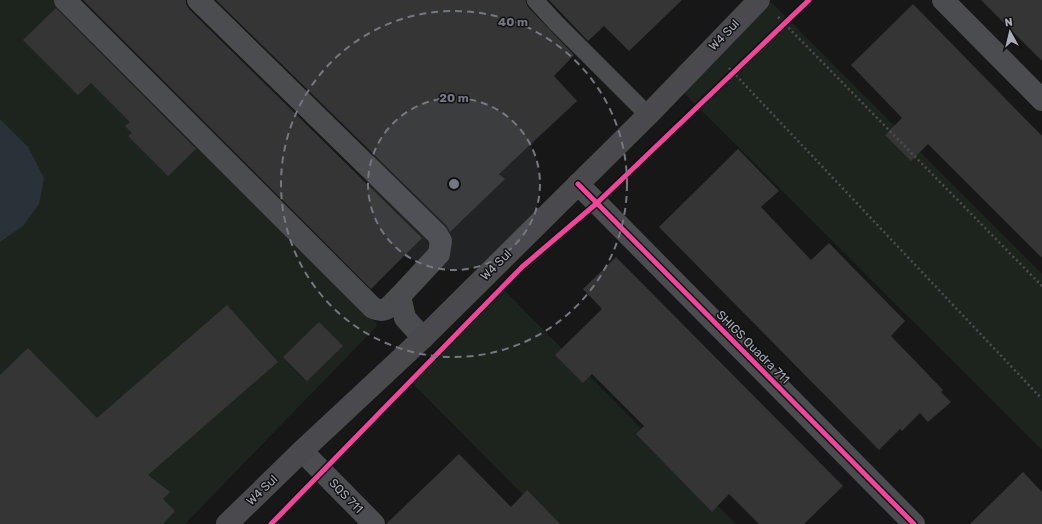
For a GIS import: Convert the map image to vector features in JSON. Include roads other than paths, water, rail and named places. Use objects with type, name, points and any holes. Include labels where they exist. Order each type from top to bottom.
[{"type":"main road","name":"W4 Sul","points":[[227,524],[302,451],[423,338],[648,115],[759,0]]},
{"type":"street","points":[[65,0],[373,308],[385,310],[439,254],[441,241],[437,234],[198,0]]},
{"type":"street","points":[[943,0],[1042,100]]},
{"type":"street","name":"SHIGS Quadra 711","points":[[578,184],[914,524]]},
{"type":"street","points":[[400,296],[406,318],[423,338]]},
{"type":"street","name":"SQS 711","points":[[302,451],[374,524]]},
{"type":"lane","points":[[535,0],[648,115]]}]
